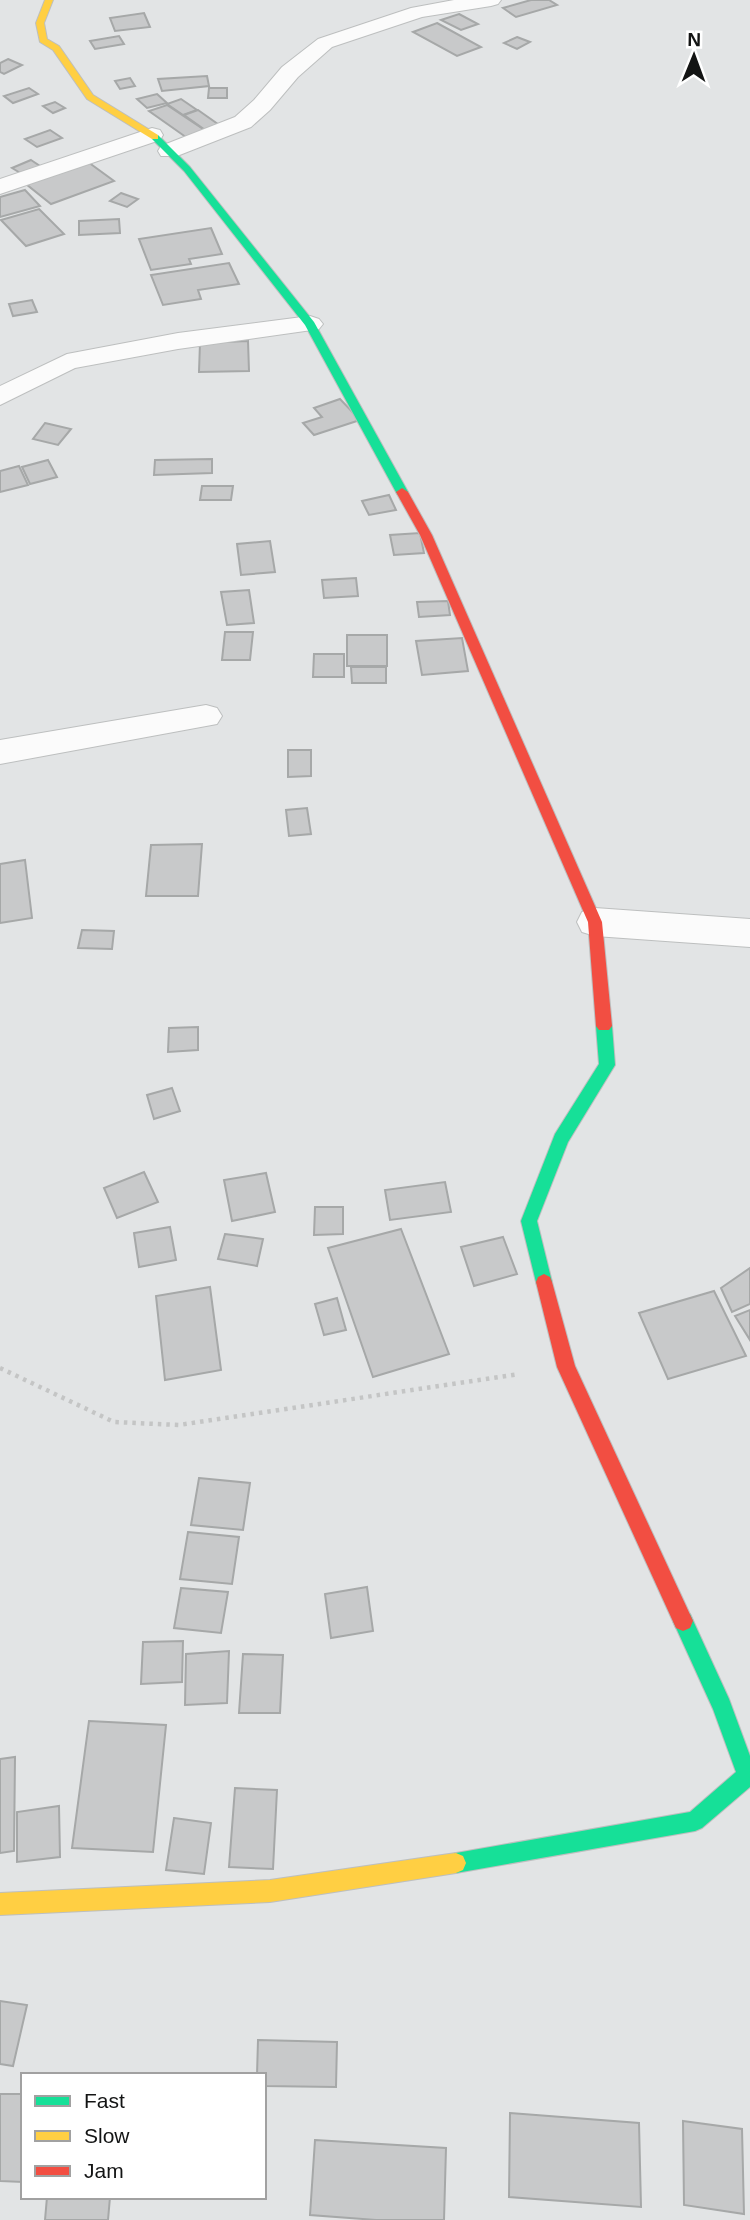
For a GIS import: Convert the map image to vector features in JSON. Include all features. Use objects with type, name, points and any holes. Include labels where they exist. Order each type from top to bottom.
[{"type":"street","points":[[0,1904],[271,1891],[502,1856],[695,1821],[748,1780],[722,1706],[566,1367],[529,1220],[561,1139],[607,1065],[595,922],[426,535],[310,324],[187,169],[152,135],[90,97],[56,48],[43,40],[40,23],[49,0]]},
{"type":"street","points":[[169,151],[243,122],[262,106],[290,72],[325,43],[418,12],[491,0]]},
{"type":"street","points":[[0,187],[152,135]]},
{"type":"street","points":[[0,397],[67,362],[178,341],[310,324]]},
{"type":"street","points":[[0,752],[206,716]]},
{"type":"street","points":[[595,922],[750,933]]},
{"type":"path","points":[[0,1368],[114,1422],[179,1424],[566,1367]]},
{"type":"building","points":[[531,0],[549,0],[557,5],[516,17],[503,8]]},
{"type":"building","points":[[144,13],[150,27],[115,31],[110,18]]},
{"type":"building","points":[[459,14],[478,24],[461,30],[441,20]]},
{"type":"building","points":[[437,23],[481,47],[457,56],[413,32]]},
{"type":"building","points":[[119,36],[124,44],[95,49],[90,41]]},
{"type":"building","points":[[517,37],[530,42],[517,49],[504,43]]},
{"type":"building","points":[[8,59],[22,65],[4,74],[0,72],[0,63]]},
{"type":"building","points":[[207,76],[209,86],[162,91],[158,79]]},
{"type":"building","points":[[130,78],[135,86],[120,89],[115,81]]},
{"type":"building","points":[[29,88],[38,94],[13,103],[4,96]]},
{"type":"building","points":[[209,88],[227,88],[227,98],[208,98]]},
{"type":"building","points":[[157,94],[167,103],[147,108],[137,99]]},
{"type":"building","points":[[181,99],[197,110],[183,115],[167,104]]},
{"type":"building","points":[[55,102],[65,108],[53,113],[43,106]]},
{"type":"building","points":[[167,105],[209,133],[190,140],[149,111]]},
{"type":"building","points":[[198,110],[222,127],[208,132],[184,115]]},
{"type":"building","points":[[50,130],[62,138],[37,147],[25,139]]},
{"type":"building","points":[[31,160],[46,170],[27,177],[12,168]]},
{"type":"building","points":[[88,162],[114,181],[51,204],[26,184]]},
{"type":"building","points":[[25,190],[40,206],[0,217],[0,197]]},
{"type":"building","points":[[121,193],[138,199],[127,207],[110,201]]},
{"type":"building","points":[[39,209],[64,234],[26,246],[1,220]]},
{"type":"building","points":[[119,219],[120,233],[79,235],[79,221]]},
{"type":"building","points":[[211,228],[222,254],[189,259],[191,264],[151,270],[139,239]]},
{"type":"building","points":[[229,263],[239,284],[198,290],[201,299],[163,305],[151,275]]},
{"type":"building","points":[[32,300],[37,312],[13,316],[9,304]]},
{"type":"building","points":[[248,341],[249,371],[199,372],[200,343]]},
{"type":"building","points":[[340,399],[360,420],[314,435],[303,423],[322,417],[314,408]]},
{"type":"building","points":[[45,423],[71,429],[58,445],[33,439]]},
{"type":"building","points":[[212,459],[212,473],[154,475],[155,460]]},
{"type":"building","points":[[48,460],[57,477],[30,484],[22,467]]},
{"type":"building","points":[[19,466],[28,485],[0,492],[0,471]]},
{"type":"building","points":[[202,486],[233,486],[231,500],[200,500]]},
{"type":"building","points":[[389,495],[396,510],[369,515],[362,501]]},
{"type":"building","points":[[420,533],[424,553],[394,555],[390,535]]},
{"type":"building","points":[[270,541],[275,572],[241,575],[237,544]]},
{"type":"building","points":[[356,578],[358,596],[324,598],[322,580]]},
{"type":"building","points":[[249,590],[254,623],[227,625],[221,592]]},
{"type":"building","points":[[448,601],[450,615],[419,617],[417,602]]},
{"type":"building","points":[[225,632],[253,632],[250,660],[222,660]]},
{"type":"building","points":[[347,635],[387,635],[387,666],[347,666]]},
{"type":"building","points":[[462,638],[468,671],[422,675],[416,641]]},
{"type":"building","points":[[314,654],[344,654],[344,677],[313,677]]},
{"type":"building","points":[[351,667],[386,667],[386,683],[352,683]]},
{"type":"building","points":[[288,750],[311,750],[311,776],[288,777]]},
{"type":"building","points":[[307,808],[311,834],[289,836],[286,810]]},
{"type":"building","points":[[202,844],[198,896],[146,896],[151,845]]},
{"type":"building","points":[[25,860],[32,918],[0,923],[0,864]]},
{"type":"building","points":[[82,930],[114,931],[112,949],[78,948]]},
{"type":"building","points":[[198,1027],[198,1050],[168,1052],[169,1028]]},
{"type":"building","points":[[172,1088],[180,1111],[154,1119],[147,1095]]},
{"type":"building","points":[[144,1172],[158,1202],[117,1218],[104,1188]]},
{"type":"building","points":[[266,1173],[275,1212],[232,1221],[224,1180]]},
{"type":"building","points":[[445,1182],[451,1212],[390,1220],[385,1190]]},
{"type":"building","points":[[315,1207],[343,1207],[343,1234],[314,1235]]},
{"type":"building","points":[[170,1227],[176,1260],[139,1267],[134,1233]]},
{"type":"building","points":[[401,1229],[449,1354],[373,1377],[328,1248]]},
{"type":"building","points":[[225,1234],[263,1239],[257,1266],[218,1259]]},
{"type":"building","points":[[503,1237],[517,1274],[474,1286],[461,1247]]},
{"type":"building","points":[[750,1268],[750,1304],[732,1312],[721,1288]]},
{"type":"building","points":[[210,1287],[221,1370],[165,1380],[156,1296]]},
{"type":"building","points":[[714,1291],[746,1356],[668,1379],[639,1313]]},
{"type":"building","points":[[337,1298],[346,1330],[324,1335],[315,1304]]},
{"type":"building","points":[[750,1310],[750,1340],[735,1316]]},
{"type":"building","points":[[199,1478],[250,1483],[243,1530],[191,1525]]},
{"type":"building","points":[[188,1532],[239,1537],[232,1584],[180,1579]]},
{"type":"building","points":[[367,1587],[373,1631],[331,1638],[325,1594]]},
{"type":"building","points":[[181,1588],[228,1592],[221,1633],[174,1628]]},
{"type":"building","points":[[183,1641],[182,1682],[141,1684],[143,1642]]},
{"type":"building","points":[[229,1651],[227,1703],[185,1705],[186,1654]]},
{"type":"building","points":[[243,1654],[283,1655],[280,1713],[239,1713]]},
{"type":"building","points":[[89,1721],[166,1725],[153,1852],[72,1848]]},
{"type":"building","points":[[15,1757],[14,1851],[0,1853],[0,1759]]},
{"type":"building","points":[[235,1788],[277,1790],[273,1869],[229,1867]]},
{"type":"building","points":[[59,1806],[60,1857],[17,1862],[17,1812]]},
{"type":"building","points":[[174,1818],[211,1823],[204,1874],[166,1870]]},
{"type":"building","points":[[0,2001],[27,2005],[13,2066],[0,2064]]},
{"type":"building","points":[[258,2040],[337,2042],[336,2087],[266,2086],[266,2073],[257,2073]]},
{"type":"building","points":[[0,2094],[21,2094],[21,2182],[0,2181]]},
{"type":"building","points":[[510,2113],[639,2123],[641,2207],[509,2197]]},
{"type":"building","points":[[683,2121],[742,2129],[744,2214],[684,2205]]},
{"type":"building","points":[[315,2140],[446,2148],[444,2220],[376,2220],[310,2215]]},
{"type":"building","points":[[47,2199],[110,2199],[108,2220],[45,2220]]},
{"type":"traffic: fast","points":[[155,137],[187,169],[310,324],[402,492]]},
{"type":"traffic: fast","points":[[544,1282],[529,1221],[561,1139],[607,1065],[604,1026]]},
{"type":"traffic: fast","points":[[456,1863],[695,1821],[747,1776],[722,1706],[683,1621]]},
{"type":"traffic: slow","points":[[49,0],[40,23],[43,40],[56,48],[90,97],[155,137]]},
{"type":"traffic: slow","points":[[0,1904],[270,1891],[456,1863]]},
{"type":"traffic: jam","points":[[402,492],[426,535],[595,922],[604,1026]]},
{"type":"traffic: jam","points":[[544,1282],[566,1367],[683,1621]]}]
